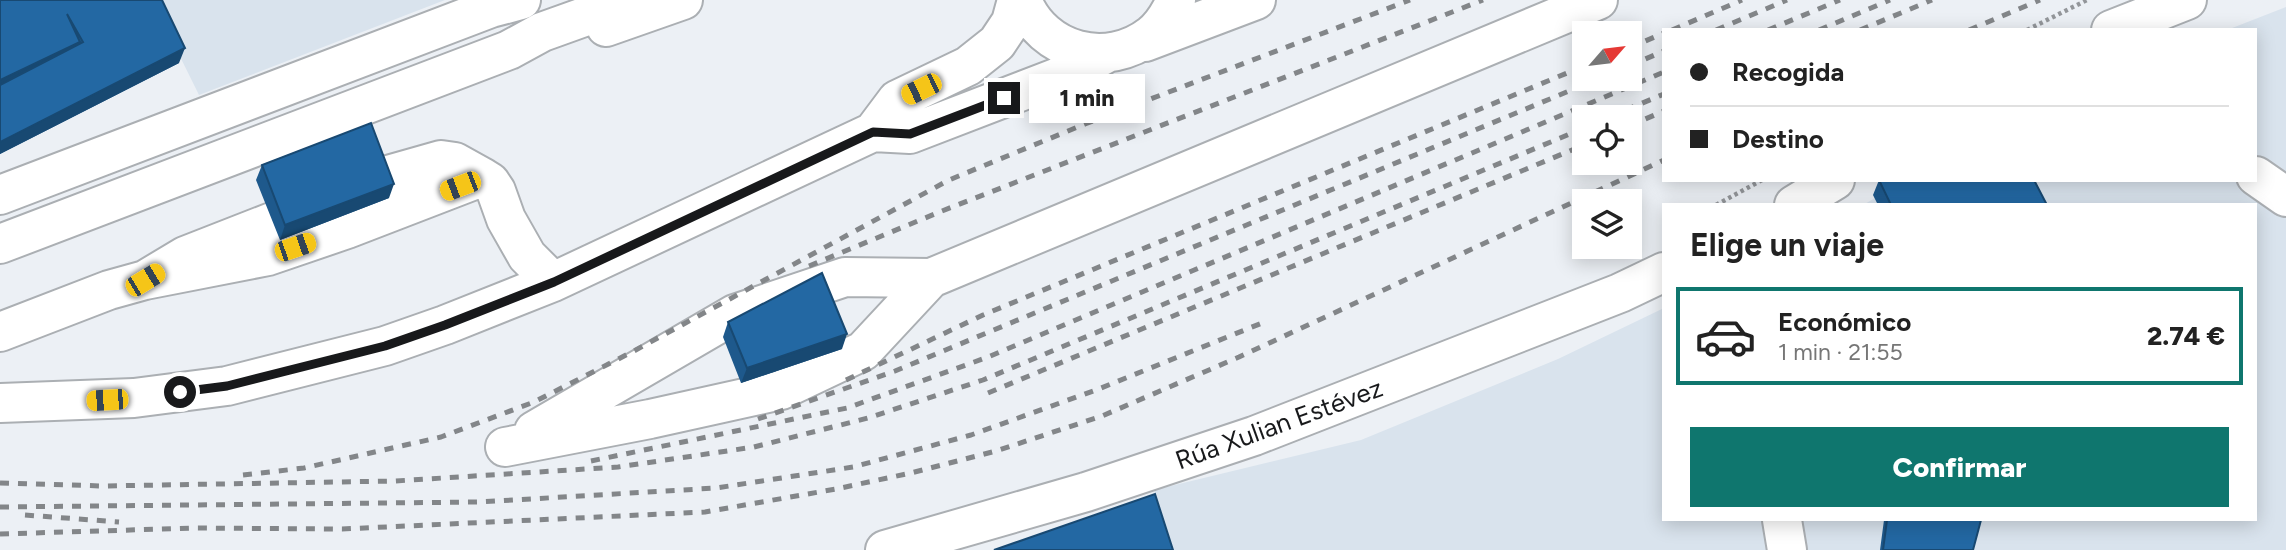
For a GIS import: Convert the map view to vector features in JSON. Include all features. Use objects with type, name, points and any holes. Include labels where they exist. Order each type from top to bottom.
[{"type":"street","points":[[0,244],[509,50],[542,32],[631,0]]},
{"type":"street","points":[[509,50],[544,46],[621,23],[683,0]]},
{"type":"street","points":[[1019,0],[1037,27],[1052,39],[1069,48],[1088,53],[1122,49],[1256,0]]},
{"type":"street","points":[[0,403],[134,398],[227,386],[385,346],[554,282],[873,132],[897,100],[968,66],[997,43],[1011,22],[1019,0]]},
{"type":"street","points":[[873,132],[910,134],[1074,71],[1153,33],[1168,17],[1176,0]]},
{"type":"street","points":[[932,278],[863,351],[781,390],[505,447],[735,314],[845,277],[932,278],[1598,0]]},
{"type":"street","points":[[2115,28],[2187,0]]},
{"type":"street","points":[[0,195],[506,3]]},
{"type":"street","points":[[381,177],[440,160],[455,162],[482,177],[490,182],[496,191],[506,219],[527,256],[554,282]]},
{"type":"street","points":[[0,332],[109,290],[145,280],[268,256],[482,177]]},
{"type":"street","points":[[2257,177],[2286,197]]},
{"type":"street","points":[[1797,203],[1832,182]]},
{"type":"street","points":[[145,280],[185,256],[272,222]]},
{"type":"street","name":"Rúa Xulian Estévez","points":[[886,550],[1086,492],[1254,436],[1619,293],[1662,273]]},
{"type":"street","points":[[1782,521],[1787,550]]},
{"type":"path","points":[[2031,28],[2087,0]]},
{"type":"path","points":[[1720,203],[1758,182]]},
{"type":"shaded area","points":[[152,0],[445,0],[199,95]]},
{"type":"shaded area","points":[[2286,7],[2286,550],[1174,550],[1154,490],[1361,440],[1558,359],[1662,309],[1662,521],[2257,521],[2257,203],[1866,203],[1903,182],[2257,182],[2257,28],[2232,28]]},
{"type":"building","points":[[0,0],[162,0],[185,48],[0,142],[0,85],[83,42],[67,14],[80,42],[0,80]]},
{"type":"building","points":[[371,123],[394,184],[285,225],[262,165]]},
{"type":"building","points":[[1880,182],[2035,182],[2046,203],[1890,203]]},
{"type":"building","points":[[822,273],[847,334],[747,368],[728,322]]},
{"type":"building","points":[[1155,494],[1173,550],[994,550]]},
{"type":"building","points":[[1887,521],[1981,521],[1973,550],[1883,550]]},
{"type":"railway","points":[[243,475],[304,468],[441,437],[534,402],[632,352],[949,180],[1085,124],[1410,0]]},
{"type":"railway","points":[[809,266],[942,211],[1483,0]]},
{"type":"railway","points":[[1677,28],[1742,0]]},
{"type":"railway","points":[[1721,28],[1787,0]]},
{"type":"railway","points":[[1773,28],[1840,0]]},
{"type":"railway","points":[[1824,28],[1890,0]]},
{"type":"railway","points":[[1865,28],[1932,0]]},
{"type":"railway","points":[[1974,28],[2040,0]]},
{"type":"railway","points":[[1642,42],[1662,34]]},
{"type":"railway","points":[[1642,60],[1662,52]]},
{"type":"railway","points":[[846,380],[983,315],[1572,71]]},
{"type":"railway","points":[[591,461],[847,408],[988,357],[1662,73]]},
{"type":"railway","points":[[758,419],[895,371],[1572,90]]},
{"type":"railway","points":[[1638,105],[1662,95]]},
{"type":"railway","points":[[1642,120],[1662,112]]},
{"type":"railway","points":[[0,483],[103,486],[395,481],[618,467],[754,447],[868,418],[983,380],[1572,133]]},
{"type":"railway","points":[[988,393],[1572,150]]},
{"type":"railway","points":[[0,534],[196,528],[342,529],[705,512],[911,473],[996,451],[1102,416],[1239,357],[1662,161]]},
{"type":"railway","points":[[0,507],[479,502],[716,488],[853,467],[971,435],[1096,390],[1267,321]]},
{"type":"railway","points":[[25,515],[119,522]]},
{"type":"route","points":[[180,392],[227,386],[385,346],[445,325],[554,282],[873,132],[910,134],[1004,98]]}]
